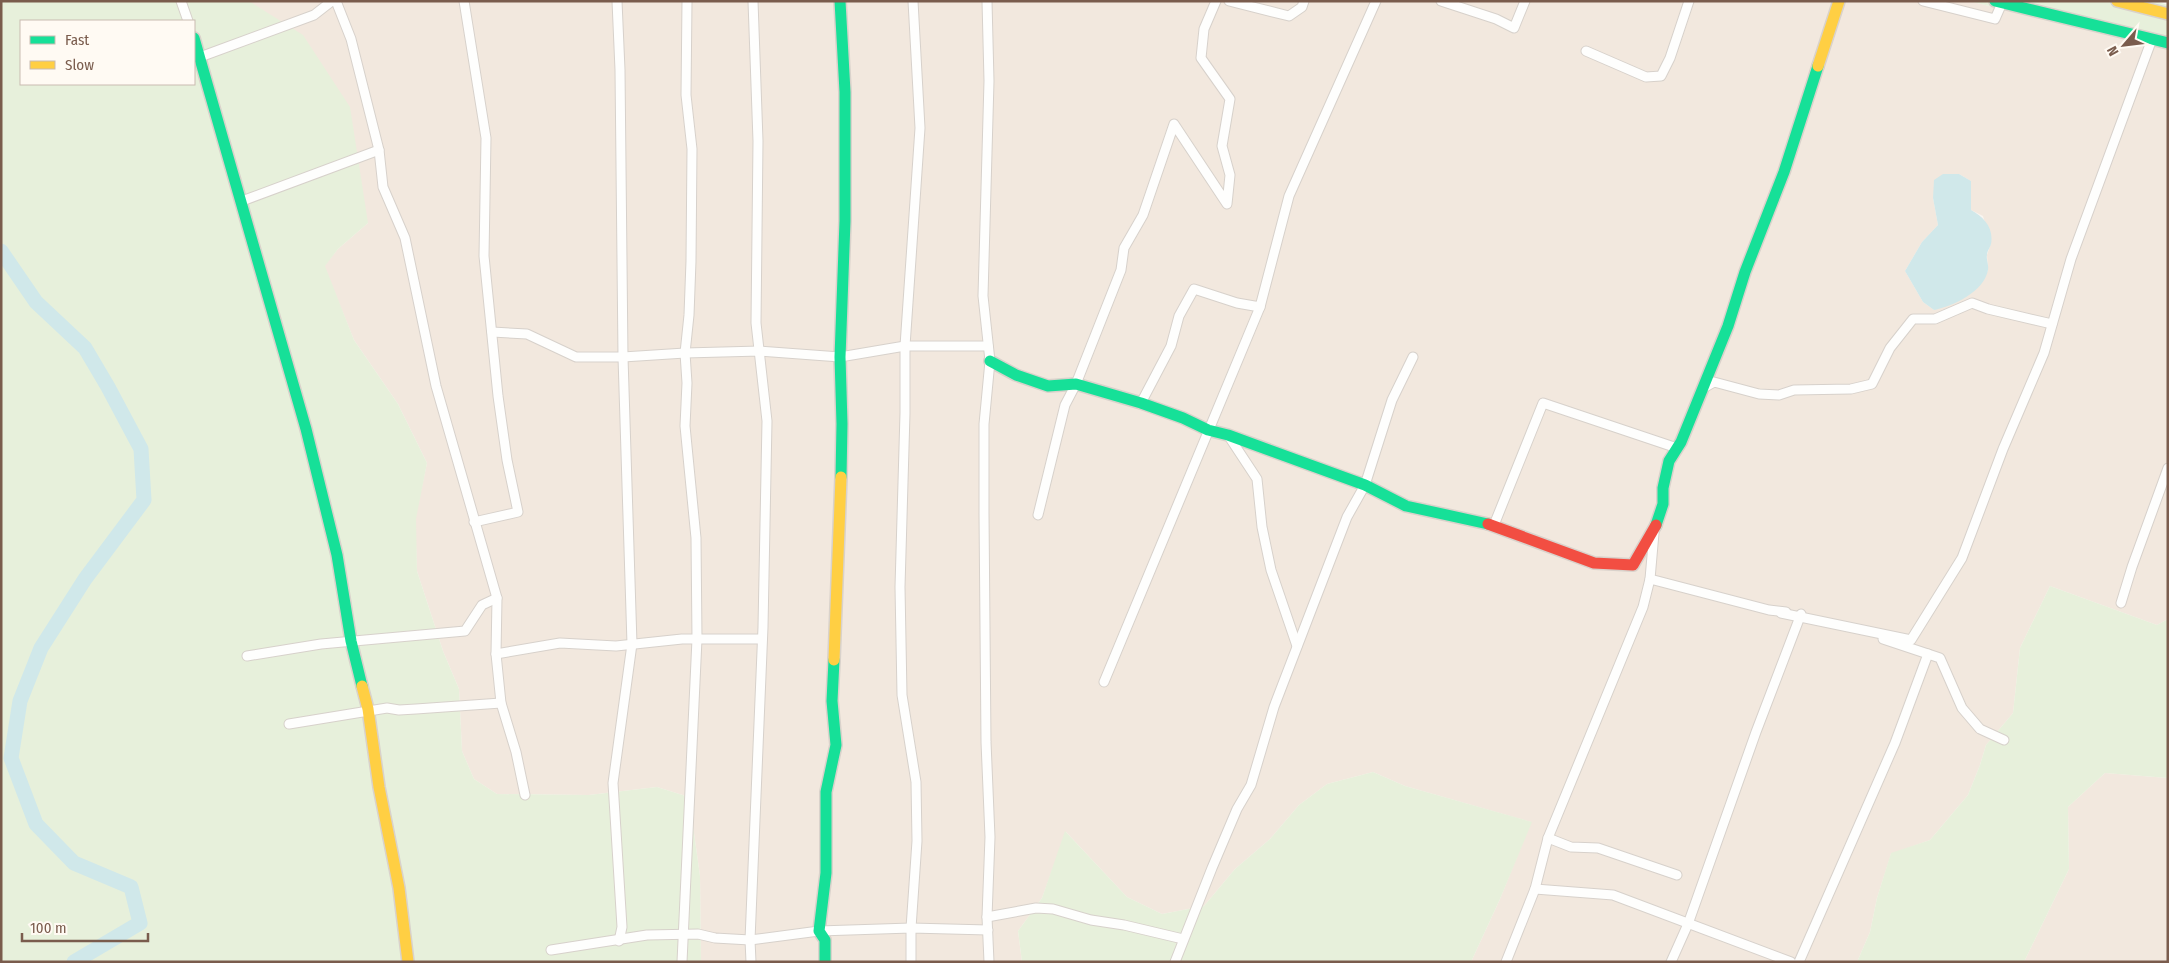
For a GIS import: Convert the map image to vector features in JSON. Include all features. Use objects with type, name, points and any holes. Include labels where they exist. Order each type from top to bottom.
[{"type":"main road","points":[[825,962],[825,940],[819,931],[826,873],[826,792],[836,746],[832,701],[836,636],[841,462],[840,357],[845,182],[845,92],[840,1]]},
{"type":"main road","points":[[990,362],[1016,375],[1048,386],[1076,384],[1141,403],[1183,418],[1208,430],[1228,435],[1365,486],[1406,506],[1494,525],[1594,564],[1633,565],[1654,530],[1663,504],[1663,488],[1669,461],[1677,448],[1708,380],[1728,326],[1744,272],[1792,147],[1839,1]]},
{"type":"main road","points":[[2117,1],[2168,14]]},
{"type":"main road","points":[[1998,2],[2168,43]]},
{"type":"main road","points":[[195,41],[306,429],[335,545],[351,641],[368,709],[378,787],[399,888],[408,962]]},
{"type":"street","points":[[181,1],[188,20]]},
{"type":"street","points":[[200,57],[314,15],[334,1],[351,39],[379,150],[383,187],[405,238],[436,386],[497,598],[496,654],[502,703],[516,752],[525,795]]},
{"type":"street","points":[[464,1],[486,138],[484,256],[498,396],[507,460],[518,512],[474,522]]},
{"type":"street","points":[[617,1],[620,70],[623,357],[632,644],[613,783],[622,927],[619,941]]},
{"type":"street","points":[[682,962],[697,639],[696,538],[685,426],[685,353],[690,279],[692,149],[686,95],[687,1]]},
{"type":"street","points":[[751,962],[750,940],[762,639],[767,421],[756,323],[758,141],[753,1]]},
{"type":"street","points":[[912,962],[911,928],[917,841],[916,782],[902,695],[900,587],[906,413],[905,346],[920,128],[914,1]]},
{"type":"street","points":[[987,1],[989,81],[983,296],[990,362],[984,424],[986,742],[990,837],[987,917],[989,962]]},
{"type":"street","points":[[1038,515],[1065,405],[1076,384],[1121,270],[1124,248],[1143,215],[1174,124],[1227,204],[1230,175],[1222,146],[1230,99],[1201,58],[1204,29],[1216,1]]},
{"type":"street","points":[[1229,1],[1288,16],[1302,7],[1304,1]]},
{"type":"street","points":[[1104,682],[1260,307],[1289,196],[1376,1]]},
{"type":"street","points":[[1441,1],[1496,19],[1514,28],[1525,1]]},
{"type":"street","points":[[1586,51],[1646,77],[1661,76],[1670,58],[1689,1]]},
{"type":"street","points":[[1923,1],[1995,19],[1998,2]]},
{"type":"street","points":[[1781,613],[1911,640],[1962,558],[2003,450],[2044,353],[2071,259],[2152,39]]},
{"type":"street","points":[[242,201],[379,150]]},
{"type":"street","points":[[1141,403],[1171,346],[1179,316],[1194,289],[1237,303],[1260,307]]},
{"type":"street","points":[[1707,386],[1714,382],[1759,394],[1779,395],[1794,390],[1851,389],[1872,384],[1890,348],[1913,319],[1935,319],[1972,303],[1988,309],[2052,324]]},
{"type":"street","points":[[492,332],[527,334],[576,357],[760,352],[840,357],[905,346],[988,346]]},
{"type":"street","points":[[1175,962],[1183,938],[1237,809],[1251,785],[1274,708],[1297,646],[1347,517],[1365,486],[1392,400],[1413,357]]},
{"type":"street","points":[[1494,525],[1543,403],[1677,448]]},
{"type":"street","points":[[1228,435],[1257,479],[1262,527],[1271,570],[1297,646]]},
{"type":"street","points":[[2121,603],[2132,566],[2168,468]]},
{"type":"street","points":[[1506,962],[1535,889],[1548,838],[1643,607],[1650,579],[1654,530]]},
{"type":"street","points":[[1650,579],[1769,610],[1801,614],[1940,658],[1962,708],[1980,730],[2004,740]]},
{"type":"street","points":[[247,656],[351,641],[465,631],[482,605],[497,598]]},
{"type":"street","points":[[1671,962],[1688,924],[1756,732],[1801,614]]},
{"type":"street","points":[[496,654],[560,644],[616,646],[682,639],[762,639]]},
{"type":"street","points":[[1799,962],[1896,743],[1928,654]]},
{"type":"street","points":[[290,724],[315,721],[368,709],[387,708],[399,710],[502,703]]},
{"type":"street","points":[[1548,838],[1571,847],[1598,848],[1676,875]]},
{"type":"street","points":[[1535,889],[1613,895],[1791,962]]},
{"type":"street","points":[[987,917],[1036,908],[1053,909],[1091,920],[1183,938]]},
{"type":"street","points":[[551,950],[619,941],[647,935],[698,934],[715,938],[750,940],[819,931],[911,928],[988,930]]},
{"type":"shaded area","points":[[249,1],[1969,1],[2168,50],[2168,619],[2157,625],[2050,586],[2020,648],[2013,713],[1986,745],[1968,795],[1930,840],[1891,854],[1877,898],[1870,932],[1857,962],[1471,962],[1500,899],[1531,822],[1405,786],[1373,772],[1327,784],[1299,805],[1270,839],[1235,869],[1204,906],[1162,914],[1127,897],[1066,832],[1042,898],[1018,931],[1022,962],[701,962],[700,876],[689,797],[657,787],[589,795],[497,794],[474,779],[462,751],[459,689],[443,651],[417,571],[415,519],[427,463],[398,404],[354,340],[324,266],[338,249],[368,223]],"holes":[[[1943,174],[1959,174],[1971,181],[1971,210],[1983,216],[1991,243],[1987,255],[1988,271],[1934,310],[1923,302],[1905,271],[1922,242],[1938,225],[1933,198]]]},
{"type":"shaded area","points":[[2105,773],[2168,778],[2168,962],[2024,962],[2069,869],[2068,807]]},
{"type":"green space","points":[[1,1],[249,1],[303,35],[350,107],[368,223],[338,249],[325,266],[354,340],[398,404],[427,463],[416,519],[417,571],[443,651],[459,689],[462,751],[474,779],[497,794],[589,795],[657,787],[689,797],[700,876],[701,962],[1,962]]},
{"type":"green space","points":[[1969,1],[2154,1],[2168,5],[2168,50]]},
{"type":"green space","points":[[2050,586],[2157,625],[2168,619],[2168,778],[2105,773],[2068,807],[2069,869],[2024,962],[1857,962],[1870,932],[1877,898],[1891,853],[1930,840],[1968,795],[1986,745],[2013,713],[2020,648]]},
{"type":"green space","points":[[1373,772],[1405,786],[1532,822],[1471,962],[1022,962],[1018,931],[1042,898],[1065,831],[1127,897],[1162,914],[1204,906],[1235,869],[1270,839],[1299,805],[1327,784]]},
{"type":"water","points":[[1943,174],[1959,174],[1971,181],[1971,210],[1987,224],[1992,238],[1987,254],[1988,270],[1981,285],[1967,297],[1934,310],[1923,302],[1905,271],[1922,242],[1938,225],[1933,198],[1934,180]]},
{"type":"waterway","points":[[1,251],[36,302],[85,348],[141,449],[144,500],[85,579],[41,648],[20,701],[11,758],[36,824],[74,863],[131,887],[140,923],[74,962]]},
{"type":"traffic: fast","points":[[840,1],[845,92],[845,221],[840,357],[841,477]]},
{"type":"traffic: fast","points":[[1995,1],[2168,43]]},
{"type":"traffic: fast","points":[[195,41],[306,429],[337,555],[351,641],[362,686]]},
{"type":"traffic: fast","points":[[1656,525],[1663,504],[1663,488],[1669,461],[1681,442],[1728,326],[1745,272],[1784,172],[1818,66]]},
{"type":"traffic: fast","points":[[990,361],[1016,375],[1048,386],[1076,384],[1141,403],[1183,418],[1208,430],[1228,435],[1365,485],[1406,506],[1488,524]]},
{"type":"traffic: fast","points":[[825,962],[825,940],[819,931],[826,873],[826,792],[836,745],[832,701],[834,660]]},
{"type":"traffic: slow","points":[[1818,66],[1839,1]]},
{"type":"traffic: slow","points":[[2117,1],[2168,14]]},
{"type":"traffic: slow","points":[[834,660],[841,477]]},
{"type":"traffic: slow","points":[[362,686],[368,709],[379,787],[399,888],[408,962]]},
{"type":"traffic: jam","points":[[1488,524],[1594,563],[1633,565],[1656,525]]}]
